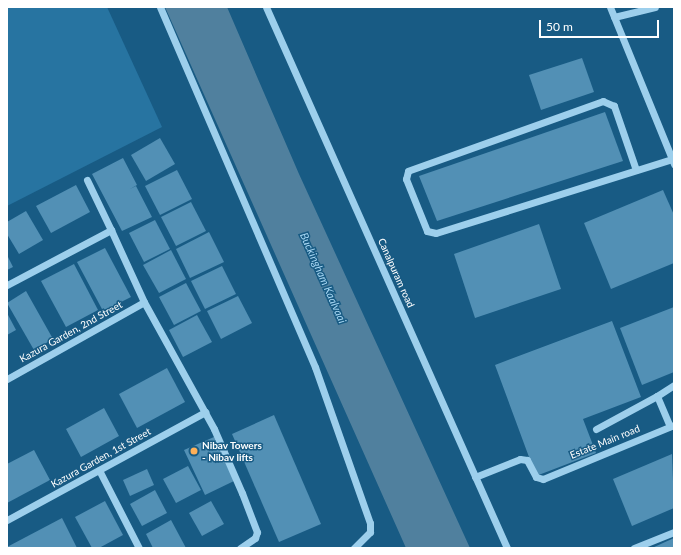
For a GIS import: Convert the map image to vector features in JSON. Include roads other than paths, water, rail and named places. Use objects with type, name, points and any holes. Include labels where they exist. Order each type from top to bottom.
[{"type":"street","points":[[160,7],[315,367],[370,523],[370,532],[354,548]]},
{"type":"street","name":"Canalpuram road","points":[[266,7],[507,548]]},
{"type":"street","points":[[610,7],[673,162],[636,170],[436,233],[426,231],[406,179],[408,171],[603,101],[614,106],[636,170]]},
{"type":"street","points":[[614,17],[655,7]]},
{"type":"street","points":[[87,180],[144,302],[205,412],[242,493],[257,532],[255,538],[240,548]]},
{"type":"street","points":[[7,285],[111,230]]},
{"type":"street","name":"Kazura Garden, 2nd Street","points":[[7,379],[144,302]]},
{"type":"street","points":[[596,430],[674,385]]},
{"type":"street","points":[[657,396],[672,426]]},
{"type":"street","name":"Kazura Garden, 1st Street","points":[[7,520],[205,412]]},
{"type":"street","name":"Estate Main road","points":[[475,477],[520,459],[527,460],[536,477],[543,479],[672,426]]},
{"type":"street","points":[[99,470],[139,548]]},
{"type":"street","points":[[634,548],[674,532]]},
{"type":"water","name":"Buckingham Kaalvaai","points":[[165,7],[227,7],[299,174],[470,548],[406,548]]},
{"type":"place","name":"Nibav Towers - Nibav lifts","points":[[194,451]]}]
